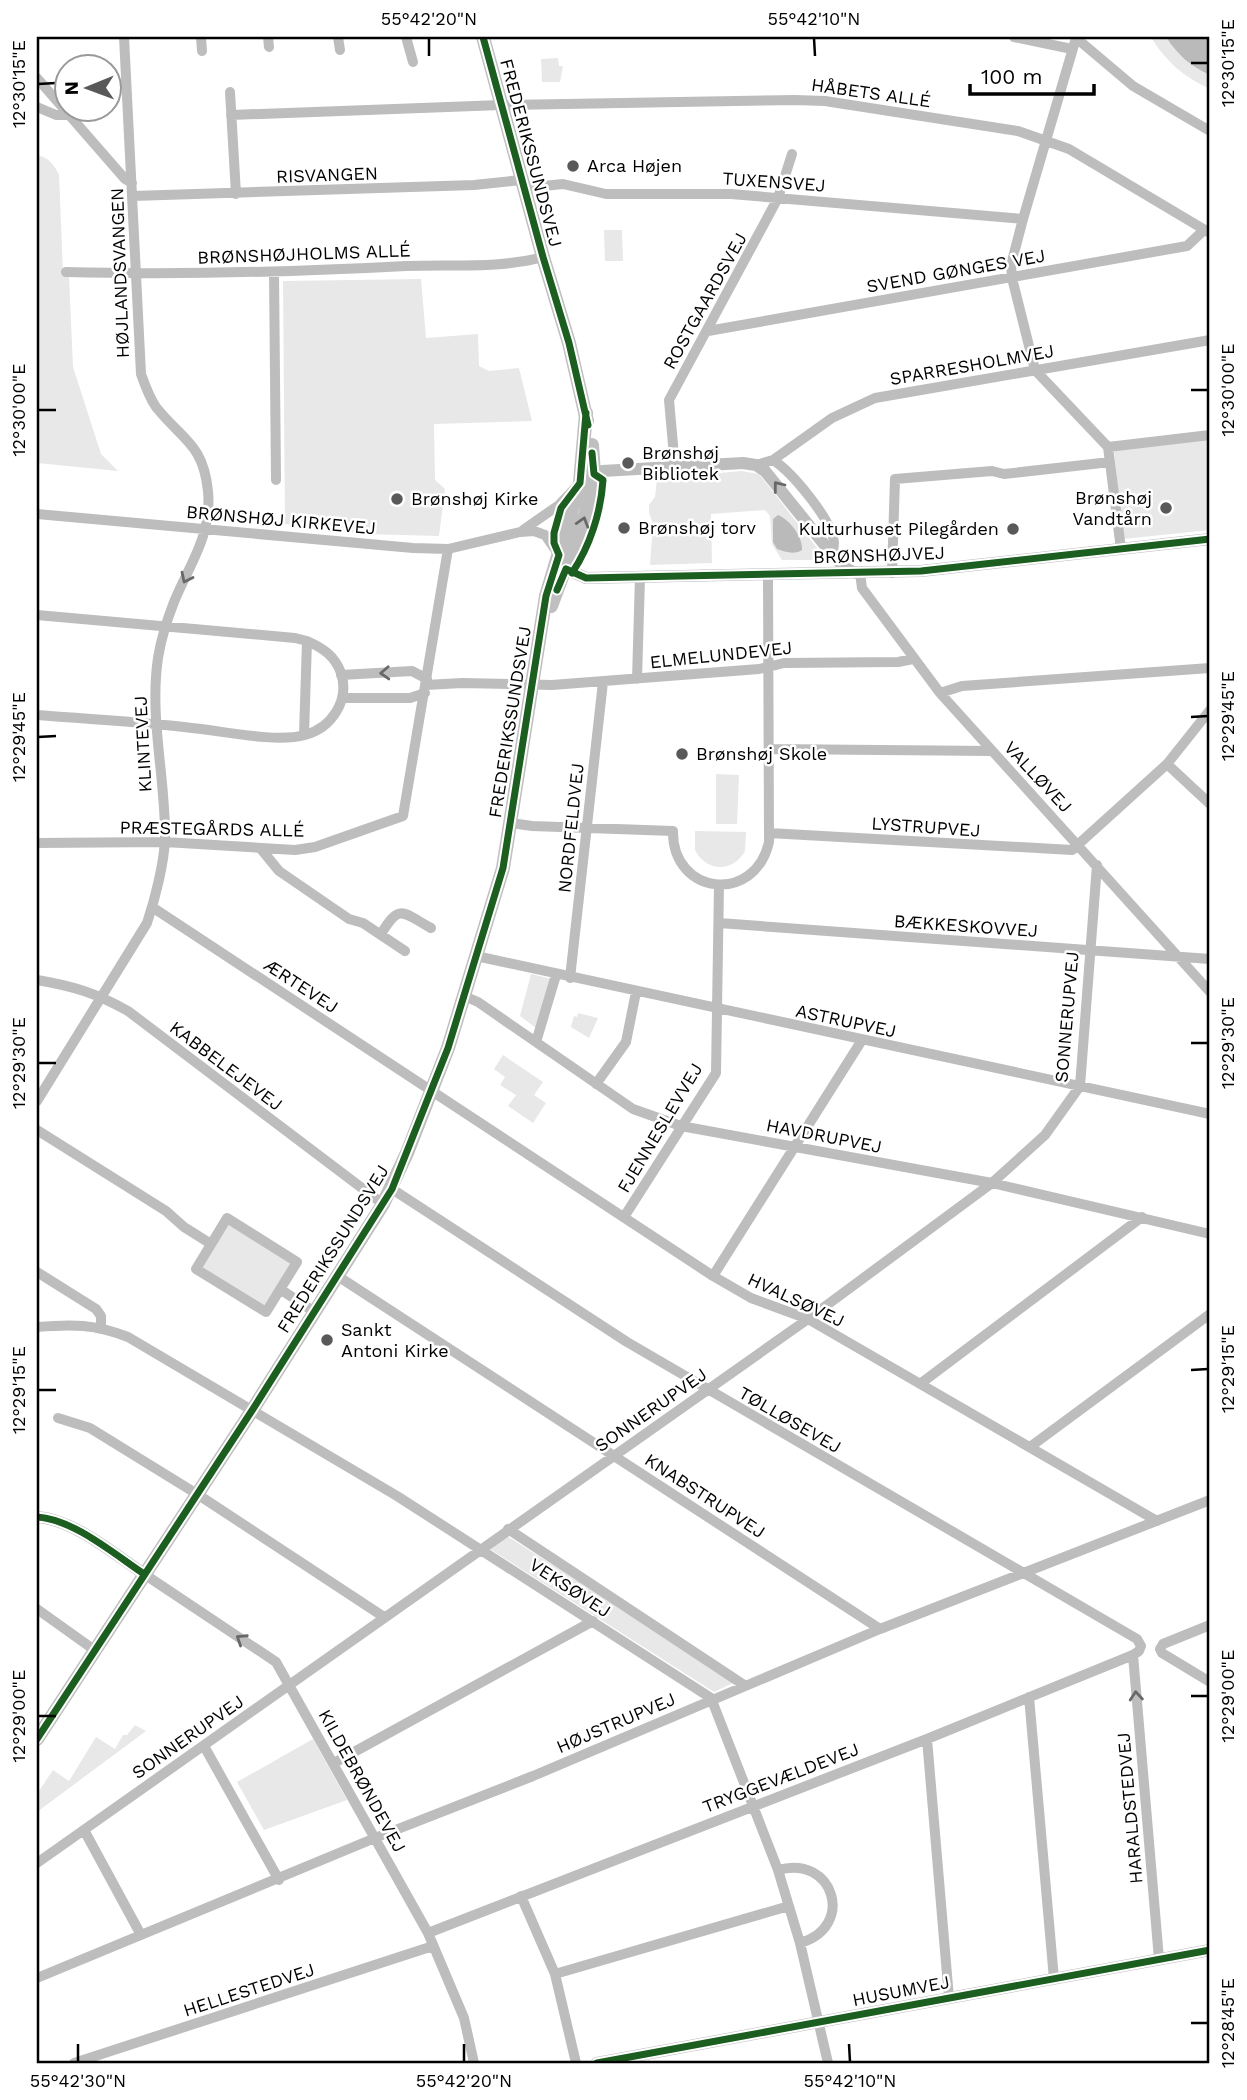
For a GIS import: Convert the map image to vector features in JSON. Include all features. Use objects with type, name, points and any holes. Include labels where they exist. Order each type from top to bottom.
[{"type":"main road","name":"FREDERIKSSUNDSVEJ","points":[[483,37],[543,257],[563,320],[592,441],[594,474],[586,513],[540,640]]},
{"type":"main road","name":"FREDERIKSSUNDSVEJ","points":[[37,1739],[93,1649],[253,1409],[392,1189],[432,1091],[503,868],[546,596],[580,483],[586,413]]},
{"type":"street","name":"HØJLANDSVANGEN","points":[[124,37],[141,374],[157,408],[187,438],[200,458],[208,493],[206,530]]},
{"type":"street","points":[[201,37],[202,51]]},
{"type":"street","points":[[338,37],[340,50]]},
{"type":"street","points":[[406,37],[413,62]]},
{"type":"street","points":[[1014,37],[1072,49]]},
{"type":"street","points":[[1121,550],[1108,447],[1035,370],[1011,265],[1076,37],[1133,86],[1210,131]]},
{"type":"street","points":[[37,78],[52,96]]},
{"type":"street","points":[[230,92],[236,194]]},
{"type":"street","name":"HÅBETS ALLÉ","points":[[231,115],[501,105],[825,101],[1018,131],[1046,139],[1069,149],[1207,232]]},
{"type":"street","points":[[74,122],[125,179],[132,183]]},
{"type":"street","name":"ROSTGAARDSVEJ","points":[[675,467],[669,400],[778,198],[792,154]]},
{"type":"street","name":"RISVANGEN","points":[[133,196],[523,184]]},
{"type":"street","name":"TUXENSVEJ","points":[[523,184],[563,184],[606,194],[732,194],[1023,219]]},
{"type":"street","name":"SVEND GØNGES VEJ","points":[[708,331],[1186,246],[1207,232]]},
{"type":"street","name":"BRØNSHØJHOLMS ALLÉ","points":[[66,272],[274,273],[489,263],[543,257]]},
{"type":"street","points":[[274,273],[276,480]]},
{"type":"street","name":"SPARRESHOLMVEJ","points":[[756,465],[774,460],[832,418],[875,398],[1210,340]]},
{"type":"street","points":[[1108,447],[1210,435]]},
{"type":"street","points":[[774,460],[787,470],[830,528],[834,543],[825,568],[801,573]]},
{"type":"street","name":"BRØNSHØJVEJ","points":[[892,573],[895,479],[992,471],[1004,474],[1110,462]]},
{"type":"street","points":[[580,483],[602,471],[743,463],[756,465],[774,480],[844,567],[858,573]]},
{"type":"street","name":"BRØNSHØJ KIRKEVEJ","points":[[37,514],[448,549],[520,532],[559,505],[580,483]]},
{"type":"street","name":"KLINTEVEJ","points":[[37,1101],[147,923],[165,842],[155,724],[155,688],[165,627],[206,530]]},
{"type":"street","points":[[520,532],[540,532],[545,535],[566,569]]},
{"type":"street","name":"BRØNSHØJVEJ","points":[[566,569],[586,578],[892,573],[1210,539]]},
{"type":"street","name":"PRÆSTEGÅRDS ALLÉ","points":[[37,843],[165,842],[295,850],[315,847],[403,816],[448,549]]},
{"type":"street","name":"VALLØVEJ","points":[[858,573],[862,588],[940,694],[1210,992]]},
{"type":"street","points":[[511,823],[586,829],[673,831],[677,857],[687,872],[702,881],[719,885],[745,878],[759,867],[767,851],[769,834],[768,574]]},
{"type":"street","points":[[636,679],[640,577]]},
{"type":"street","points":[[37,615],[307,641],[329,653],[341,675],[342,698],[329,722],[318,730],[304,735],[277,737],[37,715]]},
{"type":"street","points":[[304,735],[307,641]]},
{"type":"street","name":"ELMELUNDEVEJ","points":[[426,685],[603,682],[759,669],[784,663],[898,662],[912,659]]},
{"type":"street","points":[[940,694],[962,686],[1210,668]]},
{"type":"street","points":[[341,675],[412,671],[426,685],[410,698],[342,698]]},
{"type":"street","name":"NORDFELDVEJ","points":[[570,978],[603,682]]},
{"type":"street","points":[[1079,845],[1167,764],[1210,710]]},
{"type":"street","points":[[769,750],[992,751]]},
{"type":"street","points":[[1167,764],[1210,804]]},
{"type":"street","name":"LYSTRUPVEJ","points":[[769,834],[1050,851],[1072,850],[1079,845]]},
{"type":"street","points":[[261,849],[279,871],[349,919],[363,923],[405,951]]},
{"type":"street","name":"SONNERUPVEJ","points":[[37,1863],[808,1319],[992,1183],[1045,1135],[1080,1086],[1097,865]]},
{"type":"street","name":"FJENNESLEVVEJ","points":[[624,1217],[716,1073],[719,885]]},
{"type":"street","name":"ÆRTEVEJ","points":[[152,906],[432,1091]]},
{"type":"street","points":[[381,934],[397,913],[409,915],[431,928]]},
{"type":"street","name":"BÆKKESKOVVEJ","points":[[719,923],[1210,960]]},
{"type":"street","name":"ASTRUPVEJ","points":[[476,956],[1210,1114]]},
{"type":"street","points":[[536,1041],[556,975]]},
{"type":"street","name":"KABBELEJEVEJ","points":[[37,980],[84,989],[128,1011],[383,1204]]},
{"type":"street","points":[[596,1084],[626,1042],[636,992]]},
{"type":"street","name":"HAVDRUPVEJ","points":[[464,996],[478,1002],[633,1109],[681,1126],[992,1183],[1210,1234]]},
{"type":"street","points":[[713,1276],[862,1040]]},
{"type":"street","name":"HVALSØVEJ","points":[[432,1091],[713,1276],[751,1298],[808,1319],[1157,1521]]},
{"type":"street","points":[[37,1130],[166,1211],[184,1227],[211,1244]]},
{"type":"street","name":"TØLLØSEVEJ","points":[[392,1189],[627,1342],[1137,1639],[1141,1646]]},
{"type":"street","points":[[920,1384],[1142,1217]]},
{"type":"street","points":[[227,1218],[297,1262],[266,1312],[195,1269],[211,1244],[227,1218]]},
{"type":"street","points":[[37,1272],[96,1309],[101,1316],[102,1327],[67,1324],[37,1327]]},
{"type":"street","name":"KNABSTRUPVEJ","points":[[336,1275],[880,1629]]},
{"type":"street","points":[[280,1289],[313,1311]]},
{"type":"street","points":[[1030,1447],[1210,1314]]},
{"type":"street","name":"VEKSØVEJ","points":[[102,1327],[128,1337],[253,1409],[481,1549],[711,1699]]},
{"type":"street","points":[[58,1418],[90,1428],[197,1494],[384,1617]]},
{"type":"street","name":"HØJSTRUPVEJ","points":[[37,1978],[375,1838],[533,1776],[880,1629],[1210,1500]]},
{"type":"street","points":[[37,1517],[72,1527],[144,1574]]},
{"type":"street","name":"VEKSØVEJ","points":[[508,1529],[744,1685]]},
{"type":"street","name":"KILDEBRØNDEVEJ","points":[[144,1574],[276,1662],[428,1933],[464,2018],[474,2063]]},
{"type":"street","points":[[37,1609],[93,1649]]},
{"type":"street","points":[[334,1763],[593,1621]]},
{"type":"street","points":[[1210,1625],[1163,1644],[1160,1648],[1162,1653],[1210,1682]]},
{"type":"street","name":"TRYGGEVÆLDEVEJ","points":[[428,1933],[926,1739],[1133,1655],[1141,1646]]},
{"type":"street","name":"HARALDSTEDVEJ","points":[[1133,1655],[1159,1959]]},
{"type":"street","points":[[1029,1697],[1054,1979]]},
{"type":"street","points":[[711,1699],[778,1870],[800,1943],[828,2063]]},
{"type":"street","points":[[926,1739],[949,1998]]},
{"type":"street","points":[[204,1746],[279,1880]]},
{"type":"street","points":[[84,1830],[141,1935]]},
{"type":"street","points":[[778,1870],[803,1867],[824,1880],[831,1891],[833,1903],[827,1926],[820,1934],[800,1943]]},
{"type":"street","points":[[521,1896],[555,1974],[576,2063]]},
{"type":"street","points":[[555,1974],[789,1906]]},
{"type":"street","name":"HELLESTEDVEJ","points":[[74,2063],[433,1946]]},
{"type":"street","name":"HUSUMVEJ","points":[[597,2063],[1210,1950]]},
{"type":"shaded area","points":[[1151,37],[1210,37],[1210,89],[1176,68]]},
{"type":"shaded area","points":[[1166,37],[1210,37],[1210,75],[1185,59]]},
{"type":"shaded area","points":[[558,58],[559,66],[563,66],[560,82],[542,82],[541,59]]},
{"type":"shaded area","points":[[37,155],[51,162],[59,175],[63,272],[69,276],[73,367],[101,454],[118,471],[37,463]]},
{"type":"shaded area","points":[[604,230],[622,230],[623,261],[605,261]]},
{"type":"shaded area","points":[[421,279],[426,338],[478,334],[479,366],[489,371],[519,368],[532,421],[434,424],[435,480],[445,489],[439,536],[365,534],[285,524],[283,281]]},
{"type":"shaded area","points":[[1209,439],[1210,530],[1123,539],[1114,450]]},
{"type":"shaded area","points":[[741,471],[759,474],[824,557],[823,560],[782,560],[772,544],[770,516],[765,510],[711,514],[712,563],[650,565],[653,524],[649,505],[655,497],[657,479]]},
{"type":"shaded area","points":[[778,515],[795,530],[802,545],[799,552],[777,549],[773,542],[773,519]]},
{"type":"shaded area","points":[[716,774],[739,775],[737,824],[716,824]]},
{"type":"shaded area","points":[[695,831],[746,832],[745,851],[734,863],[712,866],[695,850]]},
{"type":"shaded area","points":[[531,974],[552,979],[536,1028],[520,1016]]},
{"type":"shaded area","points":[[578,1013],[598,1018],[589,1038],[571,1027],[574,1016],[577,1017]]},
{"type":"shaded area","points":[[503,1055],[543,1082],[534,1095],[546,1103],[533,1123],[508,1106],[516,1095],[500,1085],[505,1077],[494,1069]]},
{"type":"shaded area","points":[[228,1224],[292,1262],[262,1308],[200,1268]]},
{"type":"shaded area","points":[[507,1536],[732,1678],[733,1683],[714,1692],[490,1549]]},
{"type":"shaded area","points":[[135,1725],[146,1731],[37,1812],[37,1794],[53,1770],[69,1781],[96,1737],[115,1749],[123,1735],[127,1735]]},
{"type":"shaded area","points":[[313,1739],[347,1800],[264,1830],[237,1782]]},
{"type":"cycle path","points":[[483,37],[569,343],[588,425]]},
{"type":"cycle path","points":[[37,1739],[253,1409],[392,1189],[448,1048],[503,868],[546,596],[559,555],[554,543],[554,533],[561,508],[580,483],[586,413]]},
{"type":"cycle path","points":[[572,573],[594,528],[600,504],[603,480],[594,474],[592,453]]},
{"type":"cycle path","points":[[557,590],[566,569],[586,578],[921,571],[1210,539]]},
{"type":"cycle path","points":[[37,1517],[51,1519],[79,1531],[144,1574]]},
{"type":"cycle path","points":[[597,2063],[1210,1950]]},
{"type":"place","name":"Arca Højen","points":[[573,166]]},
{"type":"place","name":"Brønshøj Bibliotek","points":[[628,463]]},
{"type":"place","name":"Brønshøj Kirke","points":[[397,499]]},
{"type":"place","name":"Brønshøj Vandtårn","points":[[1166,508]]},
{"type":"place","name":"Brønshøj torv","points":[[624,528]]},
{"type":"place","name":"Kulturhuset Pilegården","points":[[1013,529]]},
{"type":"place","name":"Brønshøj Skole","points":[[682,754]]},
{"type":"place","name":"Sankt Antoni Kirke","points":[[327,1340]]}]
